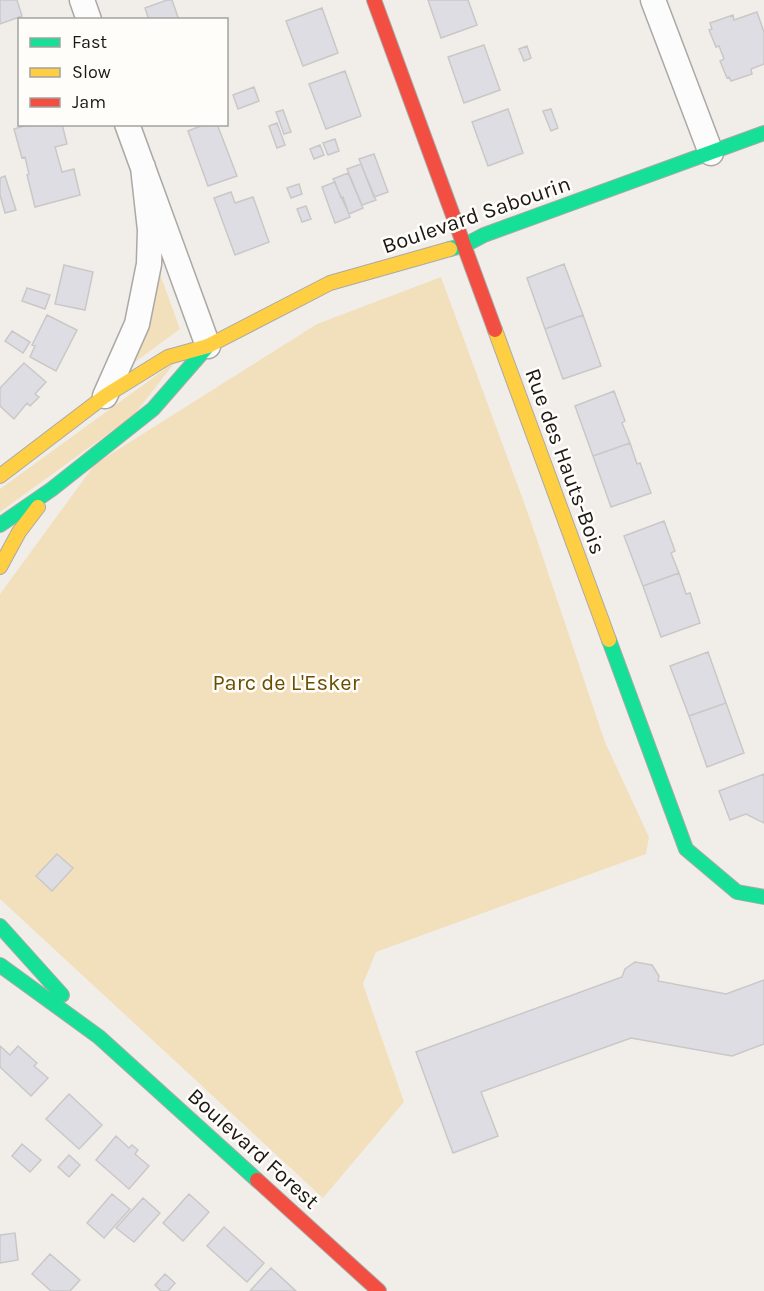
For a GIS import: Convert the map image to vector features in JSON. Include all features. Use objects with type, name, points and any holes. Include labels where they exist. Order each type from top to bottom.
[{"type":"street","points":[[81,0],[88,18]]},
{"type":"street","name":"Rue des Hauts-Bois","points":[[374,0],[686,849],[737,892],[764,897]]},
{"type":"street","points":[[653,0],[711,153]]},
{"type":"street","points":[[128,126],[208,346]]},
{"type":"street","name":"Boulevard Sabourin","points":[[0,476],[105,396],[168,357],[208,346],[330,283],[465,245],[764,133]]},
{"type":"street","points":[[105,396],[137,324],[150,264],[150,230],[143,167]]},
{"type":"street","name":"Boulevard Sabourin","points":[[0,525],[52,489],[153,409],[208,346]]},
{"type":"street","points":[[0,567],[19,532],[52,489]]},
{"type":"street","name":"Boulevard Forest","points":[[0,926],[99,1037],[378,1291]]},
{"type":"street","name":"Boulevard Forest","points":[[0,965],[99,1037]]},
{"type":"green space","points":[[160,274],[180,329],[131,365],[148,323]]},
{"type":"green space","name":"Parc de L'Esker","points":[[441,277],[529,516],[605,742],[649,837],[646,854],[376,952],[363,984],[404,1102],[323,1198],[0,899],[0,594],[95,464],[317,324]]},
{"type":"green space","points":[[176,361],[134,415],[0,512],[0,489]]},
{"type":"building","points":[[0,0],[17,0],[22,16],[0,24]]},
{"type":"building","points":[[172,0],[178,18],[148,18],[145,8]]},
{"type":"building","points":[[428,0],[468,0],[477,25],[441,38]]},
{"type":"building","points":[[322,8],[338,53],[303,66],[286,21]]},
{"type":"building","points":[[757,12],[764,32],[764,64],[751,69],[752,74],[731,81],[729,77],[727,78],[720,61],[724,59],[709,30],[712,29],[710,23],[733,15],[734,20]]},
{"type":"building","points":[[484,45],[500,90],[464,103],[448,57]]},
{"type":"building","points":[[527,46],[531,58],[524,61],[519,49]]},
{"type":"building","points":[[345,71],[361,116],[326,129],[309,84]]},
{"type":"building","points":[[254,87],[259,101],[238,109],[233,95]]},
{"type":"building","points":[[508,109],[523,153],[488,166],[472,122]]},
{"type":"building","points":[[551,109],[558,128],[551,131],[543,111]]},
{"type":"building","points":[[283,110],[291,132],[284,134],[276,112]]},
{"type":"building","points":[[277,123],[285,145],[277,148],[269,126]]},
{"type":"building","points":[[24,126],[62,126],[67,144],[55,147],[62,172],[74,169],[80,195],[35,207],[25,157],[22,158],[14,129]]},
{"type":"building","points":[[201,126],[218,126],[237,176],[208,186],[188,131]]},
{"type":"building","points":[[335,139],[339,151],[328,155],[323,143]]},
{"type":"building","points":[[320,145],[324,155],[314,159],[310,149]]},
{"type":"building","points":[[374,154],[388,192],[374,197],[359,159]]},
{"type":"building","points":[[361,164],[376,200],[362,205],[347,169]]},
{"type":"building","points":[[348,173],[363,208],[349,214],[333,179]]},
{"type":"building","points":[[5,176],[16,210],[5,213],[0,195],[0,178]]},
{"type":"building","points":[[335,182],[350,217],[335,223],[322,187]]},
{"type":"building","points":[[299,184],[302,194],[291,198],[287,188]]},
{"type":"building","points":[[231,192],[235,203],[253,197],[269,242],[235,255],[214,198]]},
{"type":"building","points":[[306,206],[311,219],[302,222],[297,209]]},
{"type":"building","points":[[564,264],[583,315],[545,329],[527,278]]},
{"type":"building","points":[[64,265],[93,272],[85,310],[55,304]]},
{"type":"building","points":[[27,288],[50,295],[45,309],[22,301]]},
{"type":"building","points":[[47,315],[77,330],[56,371],[30,357],[35,346],[32,345]]},
{"type":"building","points":[[583,315],[601,366],[563,379],[545,329]]},
{"type":"building","points":[[12,331],[30,342],[23,353],[5,341]]},
{"type":"building","points":[[24,363],[46,382],[35,394],[39,397],[30,406],[27,403],[14,419],[0,406],[0,388]]},
{"type":"building","points":[[614,391],[630,443],[593,456],[575,406]]},
{"type":"building","points":[[630,443],[651,493],[611,507],[593,456]]},
{"type":"building","points":[[664,521],[675,551],[671,553],[679,573],[643,586],[624,536]]},
{"type":"building","points":[[679,573],[686,594],[690,593],[700,623],[661,637],[643,586]]},
{"type":"building","points":[[708,652],[726,703],[689,716],[670,666]]},
{"type":"building","points":[[726,703],[744,753],[707,767],[689,716]]},
{"type":"building","points":[[764,774],[764,823],[746,814],[730,820],[719,791]]},
{"type":"building","points":[[57,854],[73,868],[52,891],[36,876]]},
{"type":"building","points":[[635,962],[652,965],[659,976],[658,981],[726,994],[764,980],[764,1044],[732,1056],[631,1038],[481,1092],[498,1136],[453,1153],[416,1052],[622,977],[625,969]]},
{"type":"building","points":[[0,1046],[10,1055],[18,1046],[37,1063],[34,1066],[48,1078],[31,1096],[0,1067]]},
{"type":"building","points":[[69,1094],[102,1125],[79,1149],[46,1119]]},
{"type":"building","points":[[116,1136],[129,1148],[132,1145],[138,1150],[135,1154],[149,1166],[129,1189],[96,1160]]},
{"type":"building","points":[[22,1144],[41,1160],[30,1172],[12,1156]]},
{"type":"building","points":[[69,1155],[80,1165],[69,1177],[58,1167]]},
{"type":"building","points":[[112,1194],[130,1209],[104,1238],[87,1223]]},
{"type":"building","points":[[189,1194],[209,1212],[183,1241],[163,1223]]},
{"type":"building","points":[[143,1198],[160,1213],[134,1242],[116,1228]]},
{"type":"building","points":[[224,1227],[264,1263],[247,1282],[207,1246]]},
{"type":"building","points":[[15,1233],[18,1260],[0,1263],[0,1235]]},
{"type":"building","points":[[50,1254],[80,1280],[70,1291],[51,1291],[32,1274]]},
{"type":"building","points":[[271,1268],[296,1291],[250,1291]]},
{"type":"building","points":[[165,1274],[175,1283],[168,1291],[161,1291],[155,1285]]},
{"type":"traffic: fast","points":[[450,249],[764,133]]},
{"type":"traffic: fast","points":[[0,525],[52,489],[153,409],[208,346]]},
{"type":"traffic: fast","points":[[609,640],[686,849],[737,892],[764,897]]},
{"type":"traffic: fast","points":[[0,926],[62,995]]},
{"type":"traffic: fast","points":[[0,965],[99,1037],[257,1180]]},
{"type":"traffic: slow","points":[[0,476],[105,396],[168,357],[208,346],[330,283],[450,249]]},
{"type":"traffic: slow","points":[[495,330],[609,640]]},
{"type":"traffic: slow","points":[[0,567],[19,532],[38,507]]},
{"type":"traffic: jam","points":[[374,0],[495,330]]},
{"type":"traffic: jam","points":[[257,1180],[379,1291]]}]
